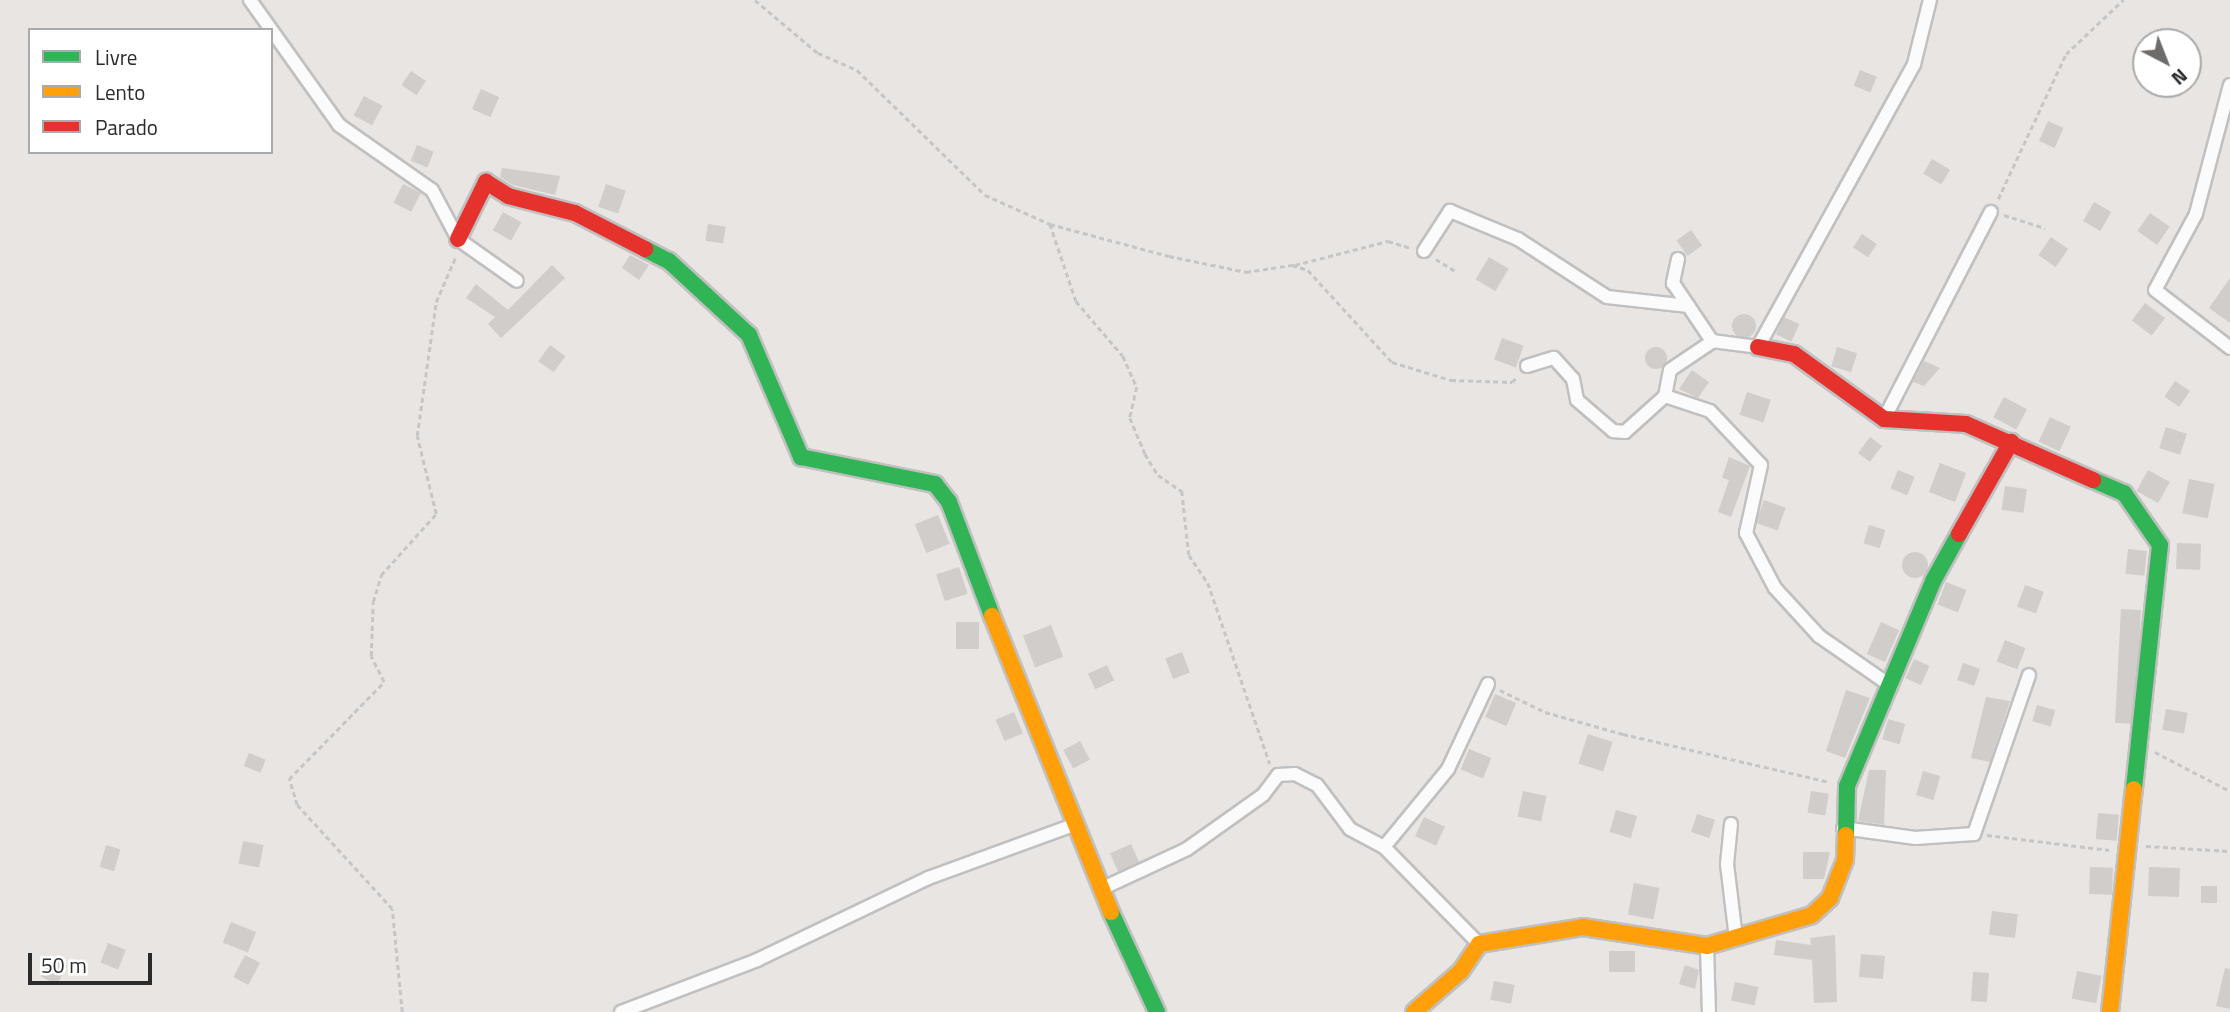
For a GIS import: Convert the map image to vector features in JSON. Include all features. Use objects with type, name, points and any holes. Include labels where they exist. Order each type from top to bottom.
[{"type":"street","points":[[250,0],[270,28]]},
{"type":"street","points":[[1758,347],[1914,64],[1930,0]]},
{"type":"street","points":[[273,32],[339,125],[432,190],[458,239],[517,281]]},
{"type":"street","points":[[2230,85],[2196,214],[2155,290],[2230,348]]},
{"type":"street","points":[[458,239],[486,182],[508,196],[575,213],[669,261],[749,335],[801,457],[935,484],[949,502],[1071,826],[1157,1012]]},
{"type":"street","points":[[1424,251],[1450,211],[1518,239],[1607,297],[1689,306]]},
{"type":"street","points":[[1884,419],[1991,212]]},
{"type":"street","points":[[1678,259],[1673,283],[1713,341]]},
{"type":"street","points":[[1527,366],[1554,358],[1573,379],[1577,400],[1613,430],[1634,428],[1665,396],[1670,370],[1713,341],[1794,354],[1884,419],[1966,424],[2124,493],[2160,545],[2110,1012]]},
{"type":"street","points":[[1665,396],[1710,411],[1761,465],[1746,533],[1775,588],[1819,636],[1891,686]]},
{"type":"street","points":[[1414,1012],[1461,971],[1479,944],[1583,928],[1707,946],[1812,915],[1830,898],[1845,860],[1843,828],[1847,786],[1933,581],[2011,442]]},
{"type":"street","points":[[1843,828],[1915,838],[1974,834],[2029,675]]},
{"type":"street","points":[[1384,847],[1448,769],[1488,684]]},
{"type":"street","points":[[1101,889],[1187,849],[1264,795],[1278,775],[1295,774],[1317,785],[1350,829],[1384,847],[1479,944]]},
{"type":"street","points":[[1731,824],[1727,864],[1736,938]]},
{"type":"street","points":[[621,1012],[757,960],[928,878],[1071,826]]},
{"type":"street","points":[[1707,946],[1709,1012]]},
{"type":"path","points":[[755,0],[818,52],[857,70],[985,194],[1050,224],[1246,272],[1292,265],[1388,242],[1424,251],[1455,271]]},
{"type":"path","points":[[2045,228],[1991,212],[2066,54],[2123,0]]},
{"type":"path","points":[[1050,224],[1076,301],[1123,356],[1136,387],[1130,418],[1145,454],[1158,475],[1182,491],[1189,555],[1208,583],[1264,755],[1278,775]]},
{"type":"path","points":[[402,1012],[392,909],[297,805],[289,779],[384,682],[371,656],[373,602],[381,575],[436,514],[417,436],[436,302],[458,239]]},
{"type":"path","points":[[1292,265],[1308,270],[1336,296],[1364,337],[1392,362],[1451,380],[1512,382],[1527,366]]},
{"type":"path","points":[[1488,684],[1545,712],[1847,786]]},
{"type":"path","points":[[2137,743],[2230,790]]},
{"type":"path","points":[[1974,834],[2126,849],[2192,844],[2230,851]]},
{"type":"building","points":[[1860,70],[1877,77],[1870,93],[1854,86]]},
{"type":"building","points":[[411,71],[426,81],[416,95],[401,85]]},
{"type":"building","points":[[481,89],[499,97],[490,117],[472,109]]},
{"type":"building","points":[[364,96],[383,106],[372,125],[354,115]]},
{"type":"building","points":[[2048,121],[2064,128],[2055,148],[2039,141]]},
{"type":"building","points":[[417,145],[434,152],[427,168],[411,161]]},
{"type":"building","points":[[1932,159],[1950,170],[1941,184],[1923,174]]},
{"type":"building","points":[[502,168],[560,176],[555,195],[513,185],[500,177]]},
{"type":"building","points":[[403,184],[421,193],[411,212],[393,203]]},
{"type":"building","points":[[606,184],[626,191],[618,214],[598,207]]},
{"type":"building","points":[[2094,202],[2111,212],[2100,231],[2083,221]]},
{"type":"building","points":[[503,212],[521,222],[511,241],[493,230]]},
{"type":"building","points":[[2150,213],[2170,227],[2157,245],[2137,231]]},
{"type":"building","points":[[708,224],[726,227],[723,244],[705,241]]},
{"type":"building","points":[[1691,230],[1702,245],[1688,256],[1676,241]]},
{"type":"building","points":[[1862,234],[1877,244],[1868,257],[1853,247]]},
{"type":"building","points":[[2051,237],[2068,249],[2056,267],[2038,255]]},
{"type":"building","points":[[630,255],[649,265],[639,280],[622,268]]},
{"type":"building","points":[[1489,257],[1509,269],[1495,291],[1476,279]]},
{"type":"building","points":[[552,265],[565,278],[501,338],[488,324],[495,317],[466,298],[476,284],[508,310]]},
{"type":"building","points":[[2230,278],[2230,323],[2209,308]]},
{"type":"building","points":[[2145,303],[2165,318],[2152,336],[2132,321]]},
{"type":"building","points":[[1744,314],[1753,317],[1756,326],[1753,335],[1744,338],[1735,335],[1732,326],[1735,317]]},
{"type":"building","points":[[1784,317],[1799,324],[1791,341],[1776,334]]},
{"type":"building","points":[[1502,338],[1524,346],[1516,367],[1494,360]]},
{"type":"building","points":[[550,345],[565,356],[554,372],[538,361]]},
{"type":"building","points":[[1652,347],[1660,347],[1667,354],[1667,362],[1660,369],[1652,369],[1645,362],[1645,354]]},
{"type":"building","points":[[1837,347],[1857,353],[1851,372],[1831,366]]},
{"type":"building","points":[[1924,361],[1940,368],[1924,386],[1913,382]]},
{"type":"building","points":[[1692,370],[1709,382],[1698,398],[1679,389]]},
{"type":"building","points":[[2175,381],[2190,391],[2179,407],[2164,397]]},
{"type":"building","points":[[1747,392],[1771,400],[1763,423],[1740,415]]},
{"type":"building","points":[[2004,397],[2027,409],[2016,430],[1993,417]]},
{"type":"building","points":[[2050,417],[2071,427],[2059,451],[2039,441]]},
{"type":"building","points":[[2166,427],[2187,434],[2180,455],[2159,448]]},
{"type":"building","points":[[1870,437],[1882,446],[1870,462],[1858,453]]},
{"type":"building","points":[[1729,457],[1750,466],[1731,517],[1718,512],[1729,480],[1722,478]]},
{"type":"building","points":[[1940,463],[1966,473],[1955,502],[1929,492]]},
{"type":"building","points":[[1898,470],[1915,477],[1907,495],[1891,489]]},
{"type":"building","points":[[2148,470],[2170,482],[2158,503],[2136,491]]},
{"type":"building","points":[[2189,479],[2215,484],[2208,518],[2182,513]]},
{"type":"building","points":[[2005,486],[2027,489],[2023,513],[2002,510]]},
{"type":"building","points":[[1764,500],[1786,508],[1777,530],[1756,523]]},
{"type":"building","points":[[938,515],[950,544],[926,553],[915,524]]},
{"type":"building","points":[[1869,525],[1885,530],[1880,548],[1863,543]]},
{"type":"building","points":[[2177,543],[2201,544],[2200,570],[2176,569]]},
{"type":"building","points":[[2128,549],[2147,551],[2144,576],[2125,574]]},
{"type":"building","points":[[1915,552],[1924,556],[1928,565],[1924,574],[1915,578],[1906,574],[1902,565],[1906,556]]},
{"type":"building","points":[[959,567],[968,594],[945,601],[936,574]]},
{"type":"building","points":[[1946,582],[1967,590],[1958,612],[1937,604]]},
{"type":"building","points":[[2025,585],[2044,592],[2036,613],[2017,607]]},
{"type":"building","points":[[2121,609],[2141,610],[2135,724],[2115,723]]},
{"type":"building","points":[[956,622],[979,622],[979,649],[956,649]]},
{"type":"building","points":[[1881,622],[1899,630],[1885,662],[1867,654]]},
{"type":"building","points":[[1051,625],[1063,657],[1035,667],[1023,636]]},
{"type":"building","points":[[2005,640],[2026,648],[2017,669],[1997,661]]},
{"type":"building","points":[[1182,652],[1190,673],[1173,679],[1165,658]]},
{"type":"building","points":[[1914,659],[1930,666],[1921,685],[1905,678]]},
{"type":"building","points":[[1963,663],[1980,669],[1974,686],[1957,680]]},
{"type":"building","points":[[1107,665],[1114,680],[1095,689],[1088,674]]},
{"type":"building","points":[[1846,690],[1870,698],[1845,758],[1826,751]]},
{"type":"building","points":[[1495,694],[1516,703],[1506,726],[1485,717]]},
{"type":"building","points":[[1986,697],[2010,701],[1990,762],[1971,758]]},
{"type":"building","points":[[2037,705],[2055,710],[2051,727],[2032,721]]},
{"type":"building","points":[[2166,709],[2188,713],[2184,734],[2162,730]]},
{"type":"building","points":[[1014,712],[1023,733],[1005,741],[996,720]]},
{"type":"building","points":[[1888,719],[1905,724],[1900,744],[1882,739]]},
{"type":"building","points":[[1588,734],[1613,742],[1603,772],[1578,763]]},
{"type":"building","points":[[1080,741],[1090,760],[1073,768],[1063,750]]},
{"type":"building","points":[[1469,749],[1491,758],[1483,778],[1461,769]]},
{"type":"building","points":[[249,753],[266,760],[260,773],[244,766]]},
{"type":"building","points":[[1869,770],[1886,770],[1884,825],[1858,821]]},
{"type":"building","points":[[1923,771],[1940,776],[1933,800],[1916,795]]},
{"type":"building","points":[[1523,791],[1546,796],[1541,821],[1518,816]]},
{"type":"building","points":[[1811,791],[1829,794],[1825,816],[1808,813]]},
{"type":"building","points":[[1616,810],[1637,816],[1631,838],[1610,832]]},
{"type":"building","points":[[2098,813],[2119,815],[2117,841],[2096,839]]},
{"type":"building","points":[[1697,814],[1715,820],[1709,838],[1691,832]]},
{"type":"building","points":[[1424,817],[1445,827],[1436,846],[1415,836]]},
{"type":"building","points":[[243,841],[264,845],[259,868],[239,864]]},
{"type":"building","points":[[1131,844],[1139,862],[1118,872],[1110,853]]},
{"type":"building","points":[[106,845],[120,849],[114,871],[100,867]]},
{"type":"building","points":[[1803,852],[1830,852],[1824,879],[1803,879]]},
{"type":"building","points":[[2090,867],[2113,868],[2112,895],[2089,894]]},
{"type":"building","points":[[2149,867],[2180,868],[2179,897],[2148,896]]},
{"type":"building","points":[[1634,883],[1660,888],[1653,919],[1628,914]]},
{"type":"building","points":[[2201,886],[2217,886],[2217,903],[2201,903]]},
{"type":"building","points":[[1992,911],[2018,914],[2015,938],[1989,935]]},
{"type":"building","points":[[231,922],[256,932],[248,953],[223,942]]},
{"type":"building","points":[[1835,935],[1837,1002],[1814,1003],[1812,960],[1774,955],[1776,940],[1811,945],[1810,938]]},
{"type":"building","points":[[108,943],[126,950],[118,969],[100,963]]},
{"type":"building","points":[[1609,951],[1635,951],[1635,972],[1609,972]]},
{"type":"building","points":[[1861,954],[1885,956],[1883,979],[1859,977]]},
{"type":"building","points":[[245,955],[260,963],[248,985],[233,977]]},
{"type":"building","points":[[51,957],[67,965],[57,985],[41,977]]},
{"type":"building","points":[[1685,965],[1699,970],[1695,989],[1679,984]]},
{"type":"building","points":[[2225,968],[2230,969],[2230,1009],[2216,1006]]},
{"type":"building","points":[[2077,971],[2102,976],[2096,1003],[2072,998]]},
{"type":"building","points":[[1973,972],[1989,973],[1987,1002],[1971,1001]]},
{"type":"building","points":[[1494,981],[1515,985],[1511,1004],[1490,1000]]},
{"type":"building","points":[[1735,982],[1758,987],[1755,1006],[1731,1001]]},
{"type":"traffic: fast","points":[[645,249],[669,261],[749,335],[801,457],[935,484],[949,502],[992,616]]},
{"type":"traffic: fast","points":[[2093,480],[2124,493],[2160,545],[2134,789]]},
{"type":"traffic: fast","points":[[1846,835],[1847,786],[1933,581],[1959,534]]},
{"type":"traffic: fast","points":[[1111,912],[1157,1012]]},
{"type":"traffic: slow","points":[[992,616],[1111,912]]},
{"type":"traffic: slow","points":[[2110,1012],[2134,789]]},
{"type":"traffic: slow","points":[[1414,1012],[1461,971],[1479,944],[1583,927],[1707,946],[1812,915],[1830,898],[1845,860],[1846,835]]},
{"type":"traffic: jam","points":[[458,239],[486,182],[508,196],[575,213],[645,249]]},
{"type":"traffic: jam","points":[[1758,347],[1794,354],[1884,419],[1966,424],[2093,480]]},
{"type":"traffic: jam","points":[[1959,534],[2011,442]]}]
